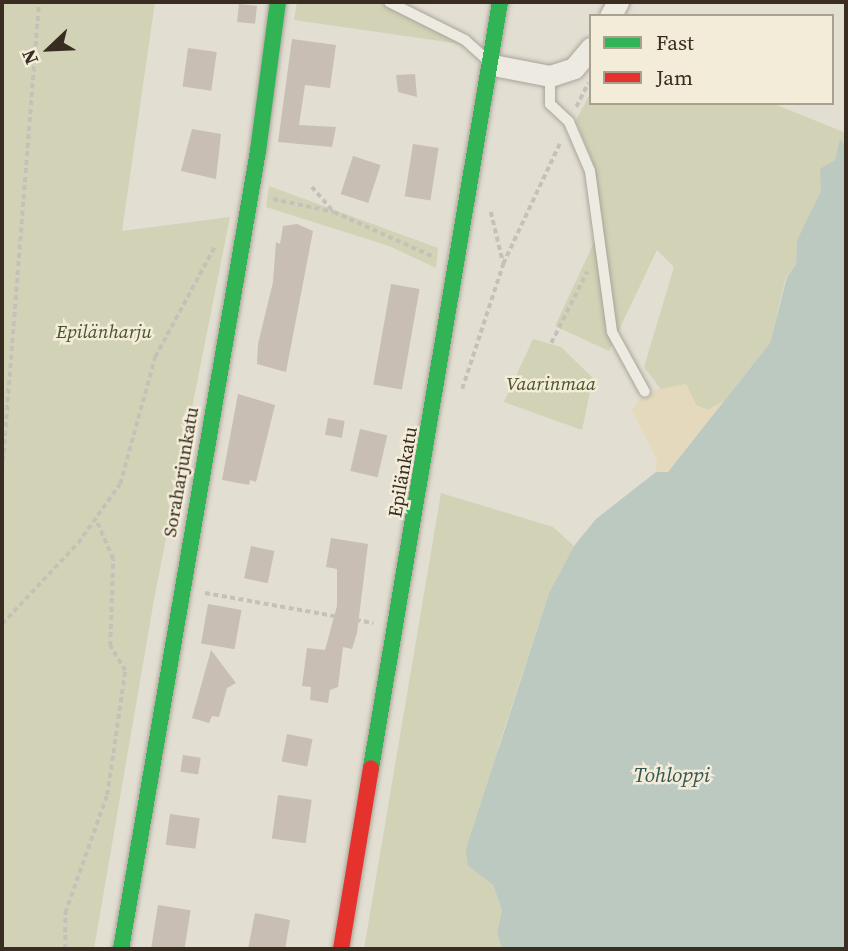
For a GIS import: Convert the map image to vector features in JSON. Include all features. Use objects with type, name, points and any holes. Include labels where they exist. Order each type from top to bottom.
[{"type":"street","name":"Soraharjunkatu","points":[[121,949],[251,192],[278,2]]},
{"type":"street","name":"Epilänkatu","points":[[341,949],[493,65],[500,2]]},
{"type":"street","points":[[493,65],[550,76],[573,68],[589,50]]},
{"type":"lane","points":[[388,2],[465,40],[493,65]]},
{"type":"lane","points":[[550,76],[550,104],[569,122],[590,171],[602,242],[612,332],[645,392]]},
{"type":"path","points":[[2,470],[39,2]]},
{"type":"path","points":[[459,398],[503,264],[589,82]]},
{"type":"path","points":[[312,187],[334,212]]},
{"type":"path","points":[[251,192],[334,212],[443,261]]},
{"type":"path","points":[[551,343],[602,242]]},
{"type":"path","points":[[2,624],[95,519],[120,484],[155,357],[214,248]]},
{"type":"path","points":[[65,949],[65,913],[107,795],[125,671],[110,646],[113,559],[95,519]]},
{"type":"path","points":[[224,597],[382,625]]},
{"type":"green space","name":"Epilänharju","points":[[2,2],[155,2],[122,231],[230,217],[155,594],[94,949],[2,949]]},
{"type":"green space","points":[[297,2],[393,2],[468,45],[294,20]]},
{"type":"green space","points":[[589,96],[589,105],[777,105],[846,133],[846,146],[840,140],[835,160],[821,169],[821,191],[797,240],[796,264],[786,277],[770,343],[724,401],[708,410],[696,405],[686,384],[663,392],[644,367],[674,267],[657,250],[609,351],[555,326],[603,223],[593,163],[576,120]]},
{"type":"green space","points":[[269,186],[438,248],[436,268],[389,246],[266,207]]},
{"type":"green space","name":"Vaarinmaa","points":[[533,339],[561,347],[593,378],[582,430],[504,402]]},
{"type":"green space","points":[[441,493],[553,527],[574,546],[549,593],[499,745],[468,866],[493,885],[502,910],[497,933],[502,949],[364,949]]},
{"type":"sand","points":[[686,384],[696,405],[708,410],[724,401],[668,472],[656,472],[657,460],[632,410],[645,392]]},
{"type":"water","name":"Tohloppi","points":[[840,139],[846,146],[846,949],[502,949],[497,933],[502,910],[493,885],[468,866],[466,849],[549,593],[574,546],[596,519],[656,472],[668,472],[770,343],[787,277],[796,264],[797,240],[821,191],[820,169],[835,160]]},
{"type":"building","points":[[239,4],[257,6],[255,24],[237,22]]},
{"type":"building","points":[[292,39],[336,45],[330,88],[305,85],[299,125],[336,127],[332,147],[278,142]]},
{"type":"building","points":[[188,48],[217,52],[211,91],[183,87]]},
{"type":"building","points":[[415,74],[417,97],[398,92],[396,75]]},
{"type":"building","points":[[192,129],[221,134],[216,179],[181,171]]},
{"type":"building","points":[[413,144],[439,148],[430,200],[405,196]]},
{"type":"building","points":[[353,156],[381,165],[368,203],[341,194]]},
{"type":"building","points":[[297,224],[313,231],[286,372],[257,364],[258,344],[273,282],[276,242],[280,244],[283,226]]},
{"type":"building","points":[[391,284],[420,289],[402,389],[373,384]]},
{"type":"building","points":[[238,394],[275,405],[256,482],[250,480],[249,485],[222,480]]},
{"type":"building","points":[[328,418],[345,421],[342,438],[325,435]]},
{"type":"building","points":[[360,429],[387,435],[378,477],[350,471]]},
{"type":"building","points":[[331,538],[368,544],[357,633],[352,649],[343,647],[338,687],[330,690],[328,703],[310,700],[311,687],[302,686],[307,648],[325,650],[337,606],[337,569],[326,567]]},
{"type":"building","points":[[251,546],[274,551],[268,583],[244,578]]},
{"type":"building","points":[[208,604],[241,610],[235,649],[201,643]]},
{"type":"building","points":[[211,650],[236,683],[227,688],[219,717],[212,716],[209,723],[192,718]]},
{"type":"building","points":[[287,734],[313,739],[307,766],[282,761]]},
{"type":"building","points":[[183,755],[201,758],[198,775],[180,772]]},
{"type":"building","points":[[278,795],[312,800],[306,843],[272,839]]},
{"type":"building","points":[[170,814],[200,818],[195,849],[166,845]]},
{"type":"building","points":[[158,905],[191,910],[184,949],[151,947]]},
{"type":"building","points":[[255,913],[290,920],[285,949],[248,949]]},
{"type":"traffic: fast","points":[[121,949],[258,151],[278,2]]},
{"type":"traffic: fast","points":[[371,768],[500,2]]},
{"type":"traffic: jam","points":[[341,949],[371,768]]}]
